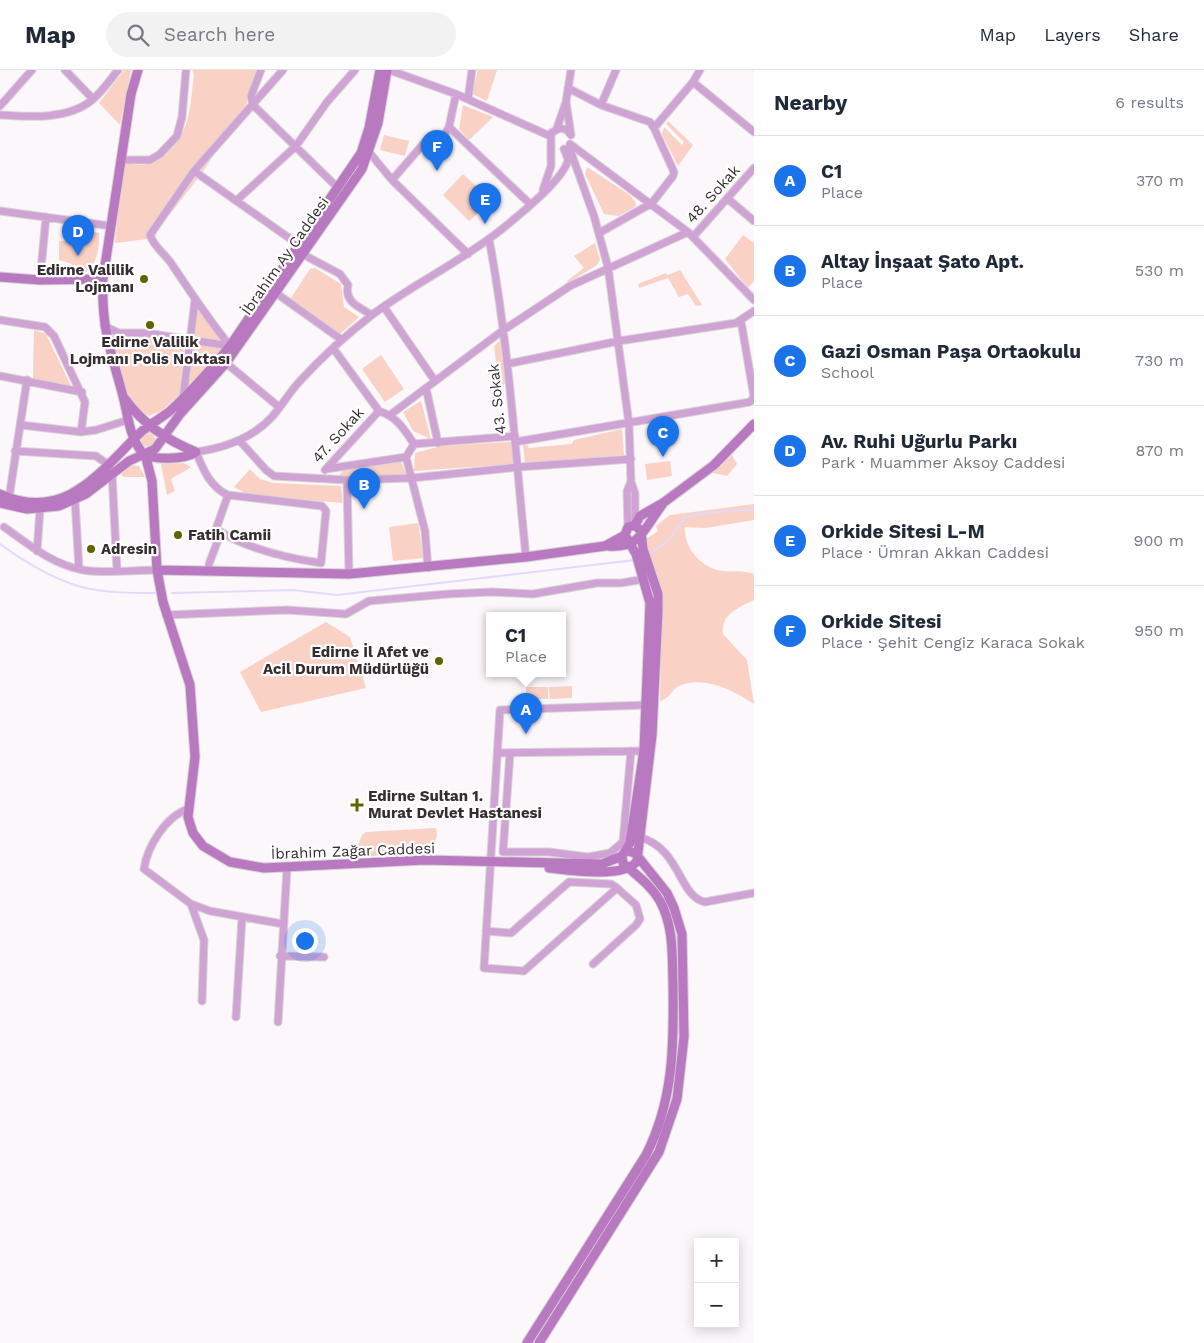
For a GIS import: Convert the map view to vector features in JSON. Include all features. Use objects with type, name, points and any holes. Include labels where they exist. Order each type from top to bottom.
[{"type":"main road","points":[[138,70],[131,94],[103,279],[104,326],[128,420],[135,440],[145,454],[176,458],[189,456],[196,452]]},
{"type":"main road","name":"İbrahim Ay Caddesi","points":[[135,440],[183,398],[230,346],[355,164],[366,140],[380,70]]},
{"type":"main road","name":"İbrahim Ay Caddesi","points":[[111,470],[155,449],[180,414],[226,363],[304,255],[362,169],[369,152],[382,104],[388,70]]},
{"type":"main road","points":[[0,277],[40,280],[103,279]]},
{"type":"main road","points":[[123,397],[150,426],[163,436],[182,447],[196,452]]},
{"type":"main road","points":[[157,570],[349,574],[428,568],[605,546],[629,532],[640,516],[663,503],[714,464],[754,424]]},
{"type":"main road","points":[[0,502],[16,508],[40,509],[59,506],[76,500],[111,470],[135,440]]},
{"type":"main road","name":"İbrahim Zağar Caddesi","points":[[145,454],[152,481],[157,570],[166,615],[190,685],[195,757],[188,809],[193,833],[203,846],[215,855],[230,862],[264,868],[425,860],[492,862],[604,872],[630,867]]},
{"type":"main road","points":[[4,496],[31,502],[60,499],[78,491],[111,470]]},
{"type":"main road","points":[[629,532],[637,541],[663,503]]},
{"type":"main road","points":[[527,1343],[638,1170],[654,1140],[668,1096],[674,1051],[671,932],[660,901],[630,867],[623,863],[633,836],[647,751],[646,705],[650,603],[645,579],[629,532]]},
{"type":"main road","points":[[630,867],[635,864],[637,858],[658,594],[641,536]]},
{"type":"main road","points":[[539,1343],[659,1152],[676,1099],[684,1037],[682,934],[677,915],[667,893],[637,858],[635,853],[625,854]]},
{"type":"main road","name":"İbrahim Zağar Caddesi","points":[[492,862],[496,860],[602,864],[625,854]]},
{"type":"street","points":[[0,106],[32,70]]},
{"type":"street","points":[[65,70],[93,100]]},
{"type":"street","points":[[0,115],[59,114],[77,109],[93,100],[118,70]]},
{"type":"street","points":[[121,160],[150,160],[160,154],[176,136],[182,118],[186,70]]},
{"type":"street","points":[[261,70],[251,96],[253,105],[338,188]]},
{"type":"street","points":[[230,346],[195,300],[172,264],[154,246],[150,235],[194,171],[282,70]]},
{"type":"street","points":[[236,201],[296,146],[327,102],[355,70]]},
{"type":"street","points":[[388,70],[456,94],[550,136]]},
{"type":"street","points":[[468,100],[472,70]]},
{"type":"street","points":[[550,136],[557,128],[566,102],[570,70]]},
{"type":"street","points":[[601,105],[616,70]]},
{"type":"street","points":[[654,128],[693,82],[700,70]]},
{"type":"street","points":[[693,82],[754,132]]},
{"type":"street","points":[[568,88],[601,105],[650,122],[674,172],[652,203],[599,233]]},
{"type":"street","points":[[392,180],[425,142],[438,139],[449,128],[456,94]]},
{"type":"street","points":[[228,495],[216,528],[221,532],[257,548],[321,564],[326,511],[322,506],[228,495],[218,490],[210,480],[196,452],[210,450],[239,440],[262,426],[298,383],[333,348],[372,315],[468,254],[489,239],[530,204],[564,171],[571,135],[566,102]]},
{"type":"street","points":[[449,128],[530,204]]},
{"type":"street","points":[[557,128],[567,130],[571,135]]},
{"type":"street","points":[[541,193],[550,173],[553,147],[550,136]]},
{"type":"street","points":[[553,147],[558,150],[568,147]]},
{"type":"street","points":[[568,147],[652,203],[690,235],[754,300]]},
{"type":"street","points":[[568,147],[599,233],[608,267],[629,424],[631,459],[631,482],[627,491],[629,532]]},
{"type":"street","points":[[369,152],[392,180],[468,254]]},
{"type":"street","name":"48. Sokak","points":[[690,235],[728,200],[754,168]]},
{"type":"street","points":[[194,171],[299,245]]},
{"type":"street","points":[[728,200],[754,221]]},
{"type":"street","points":[[0,211],[111,226]]},
{"type":"street","points":[[40,280],[46,217]]},
{"type":"street","points":[[390,414],[502,331],[570,286],[608,267],[690,235]]},
{"type":"street","name":"43. Sokak","points":[[489,239],[496,277],[519,466],[526,557]]},
{"type":"street","points":[[304,255],[340,274],[348,286],[346,294],[349,299],[372,315]]},
{"type":"street","points":[[276,293],[342,340]]},
{"type":"street","points":[[183,398],[195,300]]},
{"type":"street","points":[[384,307],[435,382]]},
{"type":"street","points":[[507,364],[618,341],[741,321],[754,311]]},
{"type":"street","points":[[0,320],[45,327],[54,336],[82,392],[85,402],[81,432]]},
{"type":"street","points":[[414,444],[515,439],[629,424],[750,402],[754,397],[741,321]]},
{"type":"street","points":[[104,326],[119,332],[146,333],[230,346]]},
{"type":"street","points":[[333,348],[379,411],[390,414],[399,422],[414,444]]},
{"type":"street","points":[[226,363],[279,407]]},
{"type":"street","points":[[0,376],[82,392]]},
{"type":"street","points":[[4,496],[21,425],[27,380]]},
{"type":"street","points":[[426,388],[438,443]]},
{"type":"street","name":"47. Sokak","points":[[318,478],[379,411]]},
{"type":"street","points":[[21,425],[81,432],[96,430],[128,420]]},
{"type":"street","points":[[239,440],[270,474],[282,477],[347,480],[412,478],[519,466],[631,459]]},
{"type":"street","points":[[414,444],[406,457],[425,531],[428,568]]},
{"type":"street","points":[[15,451],[96,456],[111,470],[117,570]]},
{"type":"street","points":[[326,469],[406,457]]},
{"type":"street","points":[[347,480],[349,574]]},
{"type":"street","points":[[76,500],[79,569]]},
{"type":"street","points":[[37,551],[40,509]]},
{"type":"street","points":[[4,527],[37,551],[79,569],[157,570]]},
{"type":"street","points":[[209,564],[221,532]]},
{"type":"street","points":[[166,615],[279,610],[346,614],[369,601],[492,592],[533,594],[596,583],[621,583],[645,579]]},
{"type":"street","points":[[617,888],[524,972],[484,968],[500,710],[646,705]]},
{"type":"street","points":[[510,753],[503,852],[549,852],[588,857],[610,853],[623,842],[632,751]]},
{"type":"street","points":[[498,753],[647,751]]},
{"type":"street","points":[[188,809],[180,812],[155,840],[146,856],[144,869],[191,904],[210,912],[283,924]]},
{"type":"street","points":[[639,837],[654,841],[667,853],[686,885],[699,900],[705,902],[754,893]]},
{"type":"street","points":[[278,1022],[286,868]]},
{"type":"street","points":[[486,931],[511,933],[569,882],[570,870]]},
{"type":"street","points":[[569,882],[611,884],[636,905],[640,919],[636,926],[593,964]]},
{"type":"street","points":[[191,904],[204,940],[202,1001]]},
{"type":"street","points":[[236,1016],[242,918]]},
{"type":"street","points":[[280,956],[324,957]]},
{"type":"shaded area","points":[[124,70],[131,70],[120,125],[99,103]]},
{"type":"shaded area","points":[[192,70],[258,70],[246,105],[202,173],[157,231],[156,238],[115,243],[123,163],[149,164],[170,150],[178,141],[190,110],[194,74]]},
{"type":"shaded area","points":[[478,70],[497,70],[487,101],[472,94]]},
{"type":"shaded area","points":[[463,105],[493,117],[469,140],[459,129]]},
{"type":"shaded area","points":[[668,121],[693,145],[678,166],[662,134],[664,127],[682,145],[684,142],[666,124]]},
{"type":"shaded area","points":[[384,135],[409,141],[405,156],[380,150]]},
{"type":"shaded area","points":[[587,167],[630,195],[636,203],[635,207],[618,216],[604,214],[585,174]]},
{"type":"shaded area","points":[[463,174],[492,201],[469,221],[443,195]]},
{"type":"shaded area","points":[[79,229],[99,233],[97,255],[91,268],[79,275],[71,276],[72,264],[59,260],[59,241],[77,242]]},
{"type":"shaded area","points":[[743,235],[754,243],[754,281],[748,288],[725,259]]},
{"type":"shaded area","points":[[595,243],[600,260],[597,265],[568,283],[567,281],[584,268],[574,256]]},
{"type":"shaded area","points":[[315,268],[341,284],[344,307],[359,317],[339,335],[289,301],[310,269]]},
{"type":"shaded area","points":[[680,270],[702,305],[696,306],[688,294],[679,297],[668,278],[639,288],[638,284],[666,273],[667,275]]},
{"type":"shaded area","points":[[195,300],[230,346],[183,399]]},
{"type":"shaded area","points":[[34,330],[46,334],[71,386],[33,378]]},
{"type":"shaded area","points":[[111,336],[146,337],[185,342],[180,394],[161,411],[149,416],[132,406],[121,376]]},
{"type":"shaded area","points":[[500,340],[506,384],[499,385],[494,346]]},
{"type":"shaded area","points":[[381,355],[404,389],[385,402],[362,369]]},
{"type":"shaded area","points":[[421,401],[431,439],[413,431],[403,412]]},
{"type":"shaded area","points":[[622,429],[624,455],[525,464],[523,445],[527,445],[529,448],[572,444],[574,440]]},
{"type":"shaded area","points":[[145,433],[151,433],[155,440],[151,447],[145,447],[141,443],[141,437]]},
{"type":"shaded area","points":[[511,442],[514,464],[414,471],[415,453],[441,446]]},
{"type":"shaded area","points":[[732,455],[737,464],[727,476],[713,473]]},
{"type":"shaded area","points":[[400,460],[407,475],[339,476],[343,471]]},
{"type":"shaded area","points":[[670,461],[672,476],[647,480],[645,464]]},
{"type":"shaded area","points":[[184,463],[191,467],[171,479],[175,491],[167,495],[161,464]]},
{"type":"shaded area","points":[[131,465],[139,466],[145,477],[123,477],[121,474]]},
{"type":"shaded area","points":[[250,469],[260,479],[274,483],[341,486],[343,503],[249,495],[234,487]]},
{"type":"shaded area","points":[[754,504],[754,520],[705,528],[685,527],[685,535],[695,556],[708,566],[723,571],[754,574],[754,600],[743,605],[728,616],[723,627],[723,634],[747,660],[754,704],[728,689],[700,682],[678,686],[667,698],[660,701],[662,595],[645,540],[658,531],[656,526],[670,515]]},
{"type":"shaded area","points":[[418,523],[424,558],[393,561],[389,527]]},
{"type":"shaded area","points":[[326,622],[350,637],[366,688],[261,712],[240,672]]},
{"type":"shaded area","points":[[572,686],[572,698],[550,699],[549,687]]},
{"type":"shaded area","points":[[526,687],[548,687],[548,699],[526,699]]},
{"type":"shaded area","points":[[436,828],[437,835],[433,850],[353,858],[362,835],[366,832]]},
{"type":"waterway","points":[[651,553],[668,541],[685,517],[714,512],[754,510]]},
{"type":"waterway","points":[[0,544],[41,570],[74,585],[111,592],[155,593]]},
{"type":"waterway","points":[[172,593],[292,590],[337,595],[635,560]]},
{"type":"place","name":"Orkide Sitesi","points":[[437,171]]},
{"type":"place","name":"Orkide Sitesi L-M","points":[[485,224]]},
{"type":"place","name":"Av. Ruhi Uğurlu Parkı","points":[[78,256]]},
{"type":"place","name":"Edirne Valilik Lojmanı","points":[[144,279]]},
{"type":"place","name":"Edirne Valilik Lojmanı Polis Noktası","points":[[150,325]]},
{"type":"place","name":"Gazi Osman Paşa Ortaokulu","points":[[663,457]]},
{"type":"place","name":"Altay İnşaat Şato Apt.","points":[[364,509]]},
{"type":"place","name":"Fatih Camii","points":[[178,535]]},
{"type":"place","name":"Adresin","points":[[91,549]]},
{"type":"place","name":"Edirne İl Afet ve Acil Durum Müdürlüğü","points":[[439,661]]},
{"type":"place","name":"C1","points":[[526,734]]},
{"type":"place","name":"Edirne Sultan 1. Murat Devlet Hastanesi","points":[[357,805]]}]
